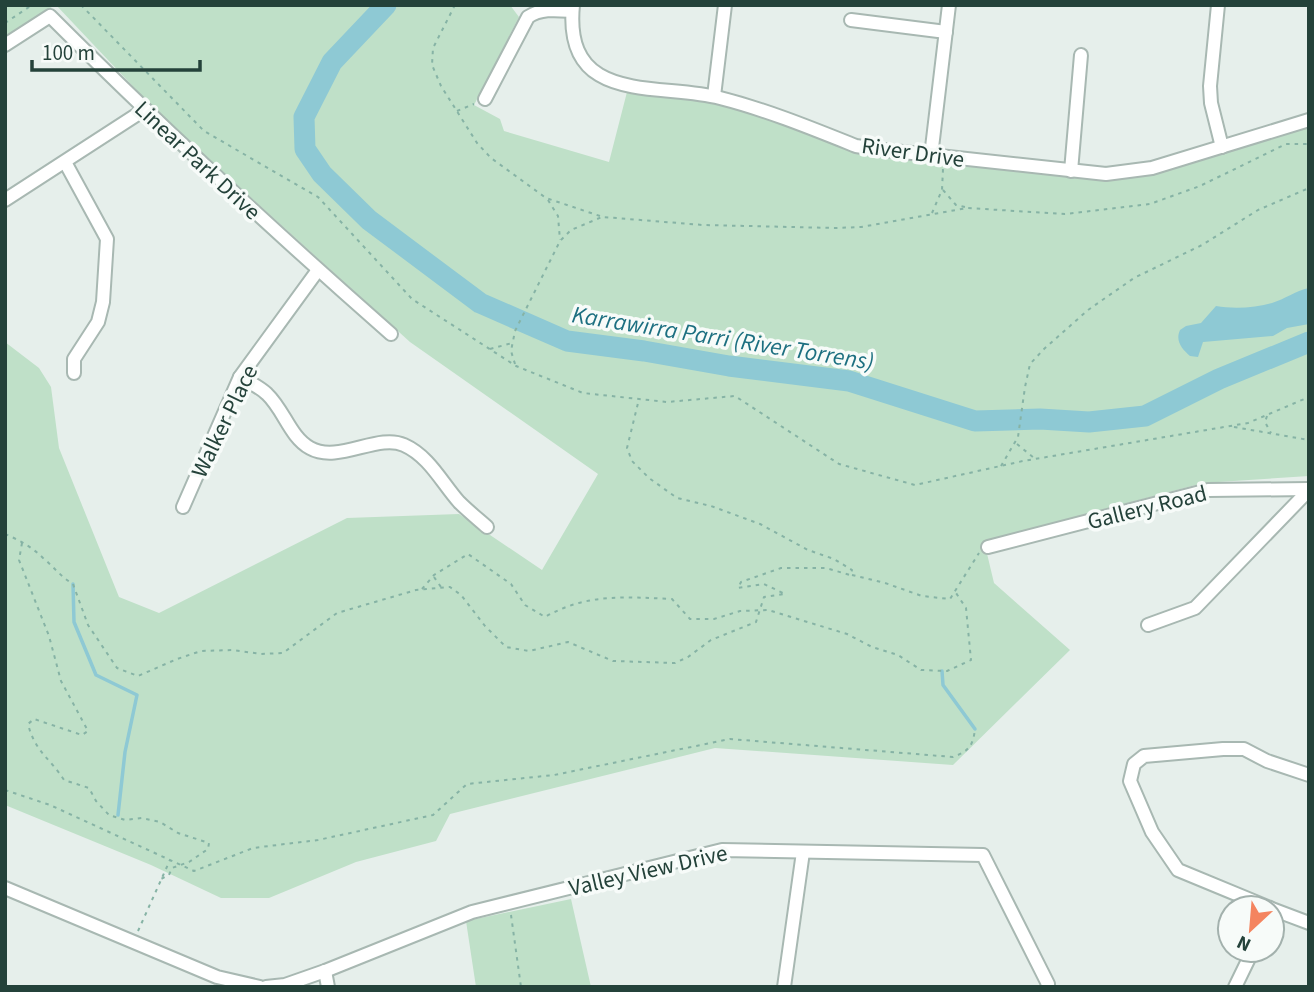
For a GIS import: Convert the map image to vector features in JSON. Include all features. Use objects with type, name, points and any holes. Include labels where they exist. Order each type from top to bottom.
[{"type":"street","points":[[714,96],[725,5]]},
{"type":"street","points":[[938,156],[949,5]]},
{"type":"street","points":[[1218,5],[1210,86],[1211,103],[1222,147]]},
{"type":"street","points":[[485,99],[528,17],[533,13],[551,9],[573,8]]},
{"type":"street","name":"River Drive","points":[[573,8],[572,32],[575,44],[594,71],[606,79],[632,88],[714,96],[748,105],[856,145],[1106,174],[1135,171],[1309,120]]},
{"type":"street","name":"Linear Park Drive","points":[[5,45],[50,16],[144,110],[391,334]]},
{"type":"street","points":[[850,20],[946,32]]},
{"type":"street","points":[[1071,171],[1081,55]]},
{"type":"street","points":[[5,200],[144,110]]},
{"type":"street","points":[[65,162],[107,239],[103,302],[98,322],[74,359],[74,373]]},
{"type":"street","name":"Walker Place","points":[[183,507],[240,377],[318,270]]},
{"type":"street","points":[[240,377],[267,395],[301,442],[318,452],[393,442],[403,444],[424,460],[460,502],[487,527]]},
{"type":"street","points":[[1148,625],[1195,608],[1309,489]]},
{"type":"street","name":"Gallery Road","points":[[988,547],[1209,490],[1309,489]]},
{"type":"street","points":[[1236,894],[1178,870],[1152,832],[1130,781],[1135,764],[1144,756],[1244,749],[1267,761],[1309,775]]},
{"type":"street","name":"Valley View Drive","points":[[266,987],[285,985],[325,971],[472,912],[722,850],[983,855],[1048,984],[1047,987]]},
{"type":"street","points":[[784,987],[803,852]]},
{"type":"street","points":[[5,888],[217,976],[260,987]]},
{"type":"street","points":[[1286,914],[1309,923]]},
{"type":"street","points":[[1235,987],[1246,964]]},
{"type":"street","points":[[325,971],[328,987]]},
{"type":"path","points":[[5,23],[33,5]]},
{"type":"path","points":[[455,5],[433,48],[432,65],[440,86],[477,143],[491,158],[546,198],[603,216],[704,225],[861,227],[967,208]]},
{"type":"path","points":[[83,6],[204,131],[318,197],[412,299],[516,366],[583,393],[667,402],[735,396],[839,464],[915,485],[1037,459],[1248,423],[1309,397]]},
{"type":"path","points":[[457,111],[485,99]]},
{"type":"path","points":[[942,190],[956,205],[967,208],[1065,214],[1150,204],[1200,186],[1286,144],[1309,144]]},
{"type":"path","points":[[931,214],[942,190],[938,156]]},
{"type":"path","points":[[1001,466],[1016,443],[1030,364],[1088,310],[1134,278],[1202,246],[1258,210],[1309,188]]},
{"type":"path","points":[[546,198],[558,216],[560,242]]},
{"type":"path","points":[[516,366],[511,351],[515,331],[560,242],[570,230],[603,216]]},
{"type":"path","points":[[490,349],[513,343]]},
{"type":"path","points":[[639,399],[627,448],[632,461],[649,478],[677,498],[711,506],[760,524],[808,550],[834,559],[852,570],[850,575]]},
{"type":"path","points":[[1267,415],[1265,422],[1272,434]]},
{"type":"path","points":[[1229,426],[1309,440]]},
{"type":"path","points":[[1016,443],[1037,459]]},
{"type":"path","points":[[5,534],[23,542],[73,584],[88,625],[117,668],[138,676],[201,651],[283,653],[337,613],[421,590],[450,587],[461,595],[485,626],[506,647],[529,651],[568,642],[613,661],[674,663],[711,640],[756,621],[764,597],[785,594],[764,584],[738,588],[741,582],[781,568],[825,568],[940,599],[950,598],[956,593],[971,563],[982,549],[988,547]]},
{"type":"path","points":[[23,542],[19,560],[49,636],[61,681],[88,731],[82,735],[34,719],[28,724],[32,741],[64,780],[89,788],[96,801],[109,815],[125,820],[142,818],[160,822],[178,833],[209,844],[208,849],[172,868],[169,875],[161,879]]},
{"type":"path","points":[[421,590],[434,575],[468,554],[511,584],[525,605],[545,617],[566,605],[617,597],[671,599],[690,619],[714,619],[740,611],[768,610],[847,634],[872,647],[898,655],[921,670],[947,671],[971,660],[965,608],[956,593]]},
{"type":"path","points":[[434,575],[441,588]]},
{"type":"path","points":[[5,790],[50,805],[194,871],[253,848],[318,840],[433,815],[467,784],[554,775],[730,739],[953,757],[968,751],[975,729]]},
{"type":"path","points":[[134,942],[170,860]]},
{"type":"path","points":[[510,909],[521,987]]},
{"type":"green space","points":[[5,5],[55,5],[5,37]]},
{"type":"green space","points":[[56,5],[510,5],[519,17],[474,105],[500,119],[504,131],[609,162],[627,92],[713,103],[749,112],[854,151],[1102,178],[1309,126],[1309,476],[1203,483],[984,541],[994,583],[1070,650],[953,765],[715,748],[450,814],[436,841],[356,862],[269,898],[221,898],[151,865],[5,805],[5,342],[39,368],[51,387],[59,448],[119,597],[159,613],[347,518],[459,514],[542,570],[598,474],[410,342],[160,115]]},
{"type":"green space","points":[[571,899],[591,987],[476,987],[466,921]]},
{"type":"water","points":[[1309,288],[1309,324],[1287,328],[1273,336],[1203,342],[1198,357],[1190,356],[1180,344],[1180,330],[1201,323],[1216,306],[1244,308],[1265,305]]},
{"type":"waterway","name":"Karrawirra Parri (River Torrens)","points":[[386,5],[332,62],[304,117],[305,149],[322,174],[369,220],[480,303],[567,341],[849,381],[975,421],[1040,419],[1089,422],[1145,416],[1219,379],[1309,342]]},
{"type":"waterway","points":[[73,584],[74,622],[96,675],[137,695],[125,752],[118,815]]},
{"type":"waterway","points":[[942,671],[943,685],[975,729]]}]
